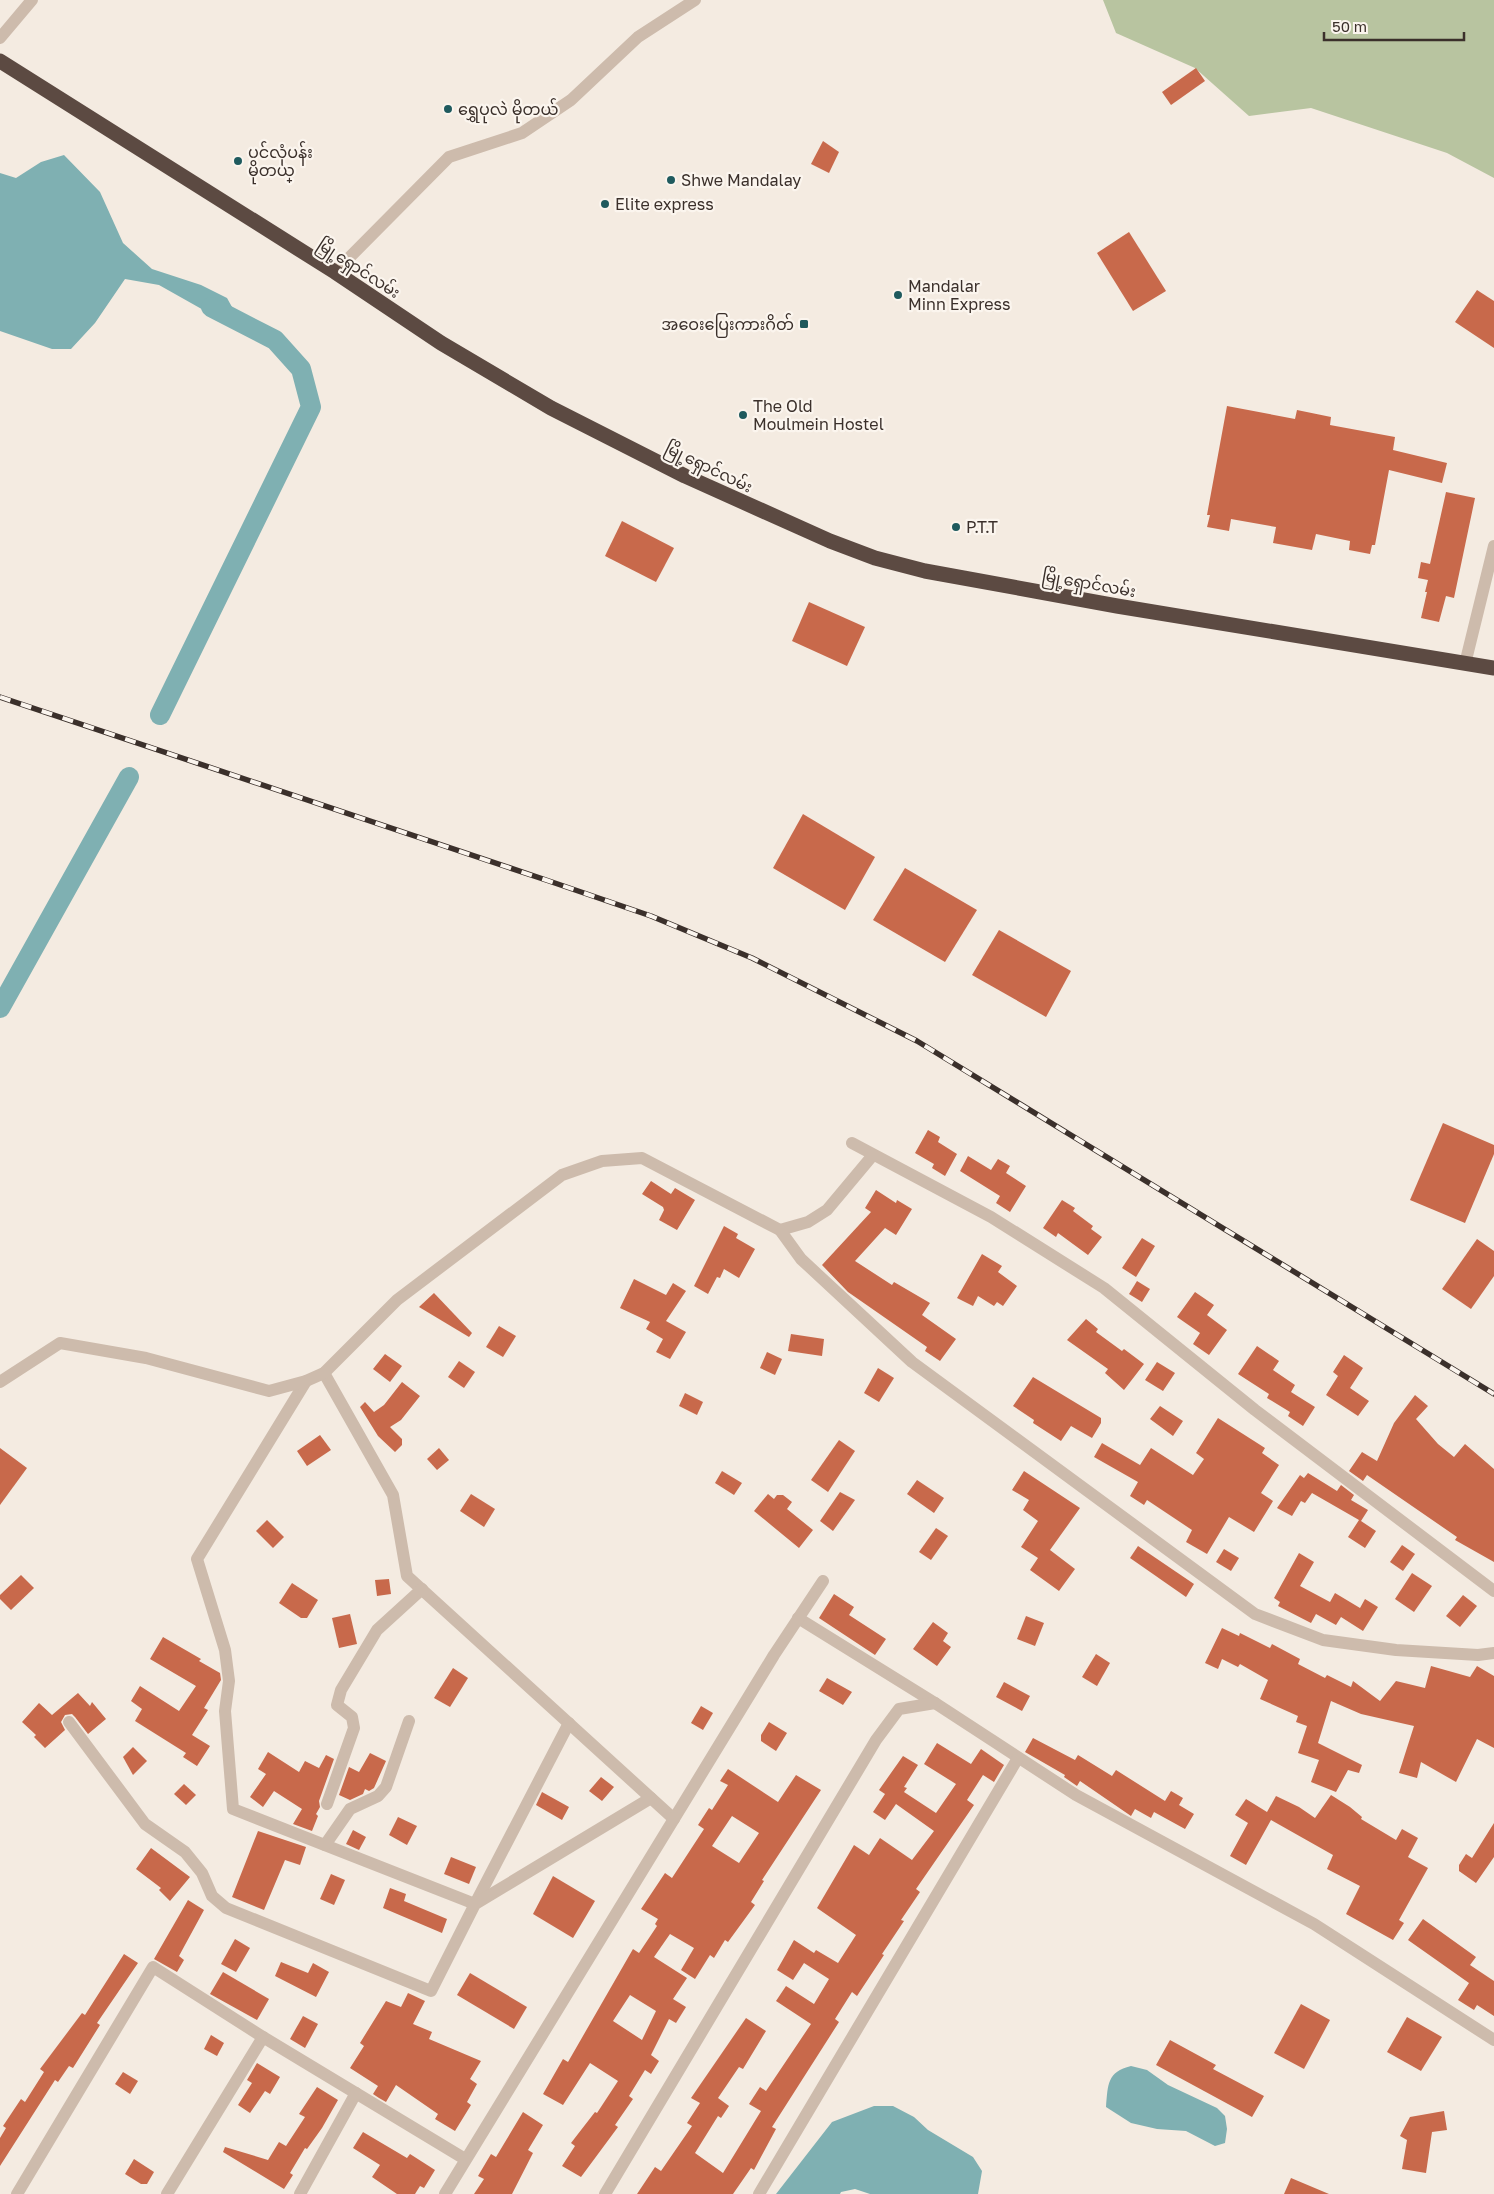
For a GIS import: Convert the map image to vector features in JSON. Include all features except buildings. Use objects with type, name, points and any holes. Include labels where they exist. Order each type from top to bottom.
[{"type":"highway","name":"မြို့ရှောင်လမ်း","points":[[0,61],[335,272],[441,343],[551,408],[685,476],[783,522],[875,558],[925,571],[1107,604],[1494,668]]},
{"type":"street","points":[[0,38],[32,0]]},
{"type":"street","points":[[335,272],[449,157],[522,133],[571,100],[638,38],[695,0]]},
{"type":"street","points":[[1465,664],[1494,546]]},
{"type":"street","points":[[852,1143],[991,1217],[1104,1288],[1255,1410],[1494,1591]]},
{"type":"street","points":[[780,1230],[808,1222],[827,1210],[874,1155]]},
{"type":"street","points":[[0,1382],[60,1343],[146,1358],[269,1391],[306,1381],[324,1373],[397,1300],[562,1175],[602,1161],[642,1158],[780,1230],[801,1259],[912,1362],[1255,1614],[1323,1640],[1396,1650],[1478,1655],[1494,1653]]},
{"type":"street","points":[[324,1373],[393,1495],[407,1576],[674,1819]]},
{"type":"street","points":[[306,1381],[197,1559],[225,1650],[229,1681],[225,1711],[233,1809],[475,1904]]},
{"type":"street","points":[[445,2194],[674,1819],[798,1618],[823,1581]]},
{"type":"street","points":[[327,1804],[354,1728],[352,1717],[337,1705],[341,1690],[377,1630],[422,1589]]},
{"type":"street","points":[[798,1618],[935,1702],[1076,1795],[1314,1924],[1494,2040]]},
{"type":"street","points":[[605,2194],[876,1740],[899,1709],[935,1702]]},
{"type":"street","points":[[325,1845],[350,1809],[378,1796],[386,1787],[409,1721]]},
{"type":"street","points":[[69,1722],[145,1824],[184,1852],[202,1874],[212,1896],[226,1908],[431,1991],[569,1724]]},
{"type":"street","points":[[759,2194],[1018,1758]]},
{"type":"street","points":[[475,1904],[651,1798]]},
{"type":"street","points":[[17,2194],[153,1967],[263,2037],[465,2159]]},
{"type":"street","points":[[167,2194],[263,2037]]},
{"type":"street","points":[[300,2194],[356,2093]]},
{"type":"green space","points":[[1103,0],[1494,0],[1494,178],[1447,153],[1311,108],[1249,116],[1195,68],[1116,33]]},
{"type":"water","points":[[64,155],[100,192],[123,243],[152,269],[201,285],[227,298],[237,316],[230,325],[159,285],[125,279],[95,323],[71,349],[52,349],[0,331],[0,173],[16,178],[41,162]]},
{"type":"water","points":[[1131,2066],[1147,2070],[1168,2085],[1217,2108],[1225,2116],[1227,2129],[1225,2143],[1215,2146],[1186,2131],[1157,2129],[1131,2123],[1106,2107],[1110,2080],[1117,2072]]},
{"type":"water","points":[[874,2106],[893,2106],[914,2117],[928,2130],[973,2157],[982,2171],[978,2194],[870,2194],[855,2189],[841,2192],[840,2194],[776,2194],[832,2122]]},
{"type":"waterway","points":[[160,715],[311,407],[301,369],[275,340],[211,307]]},
{"type":"waterway","points":[[0,1008],[129,777]]},
{"type":"railway","points":[[0,697],[651,916],[752,958],[917,1041],[1494,1394]]},
{"type":"place","name":"ရွှေပုလဲ မိုတယ်","points":[[448,109]]},
{"type":"place","name":"ပင်လုံပန်း မိုတယ္","points":[[238,161]]},
{"type":"place","name":"Shwe Mandalay","points":[[671,180]]},
{"type":"place","name":"Elite express","points":[[605,204]]},
{"type":"place","name":"Mandalar Minn Express","points":[[898,295]]},
{"type":"place","name":"အဝေးပြေးကားဂိတ်","points":[[804,324]]},
{"type":"place","name":"The Old Moulmein Hostel","points":[[743,415]]},
{"type":"place","name":"P.T.T","points":[[956,527]]}]
